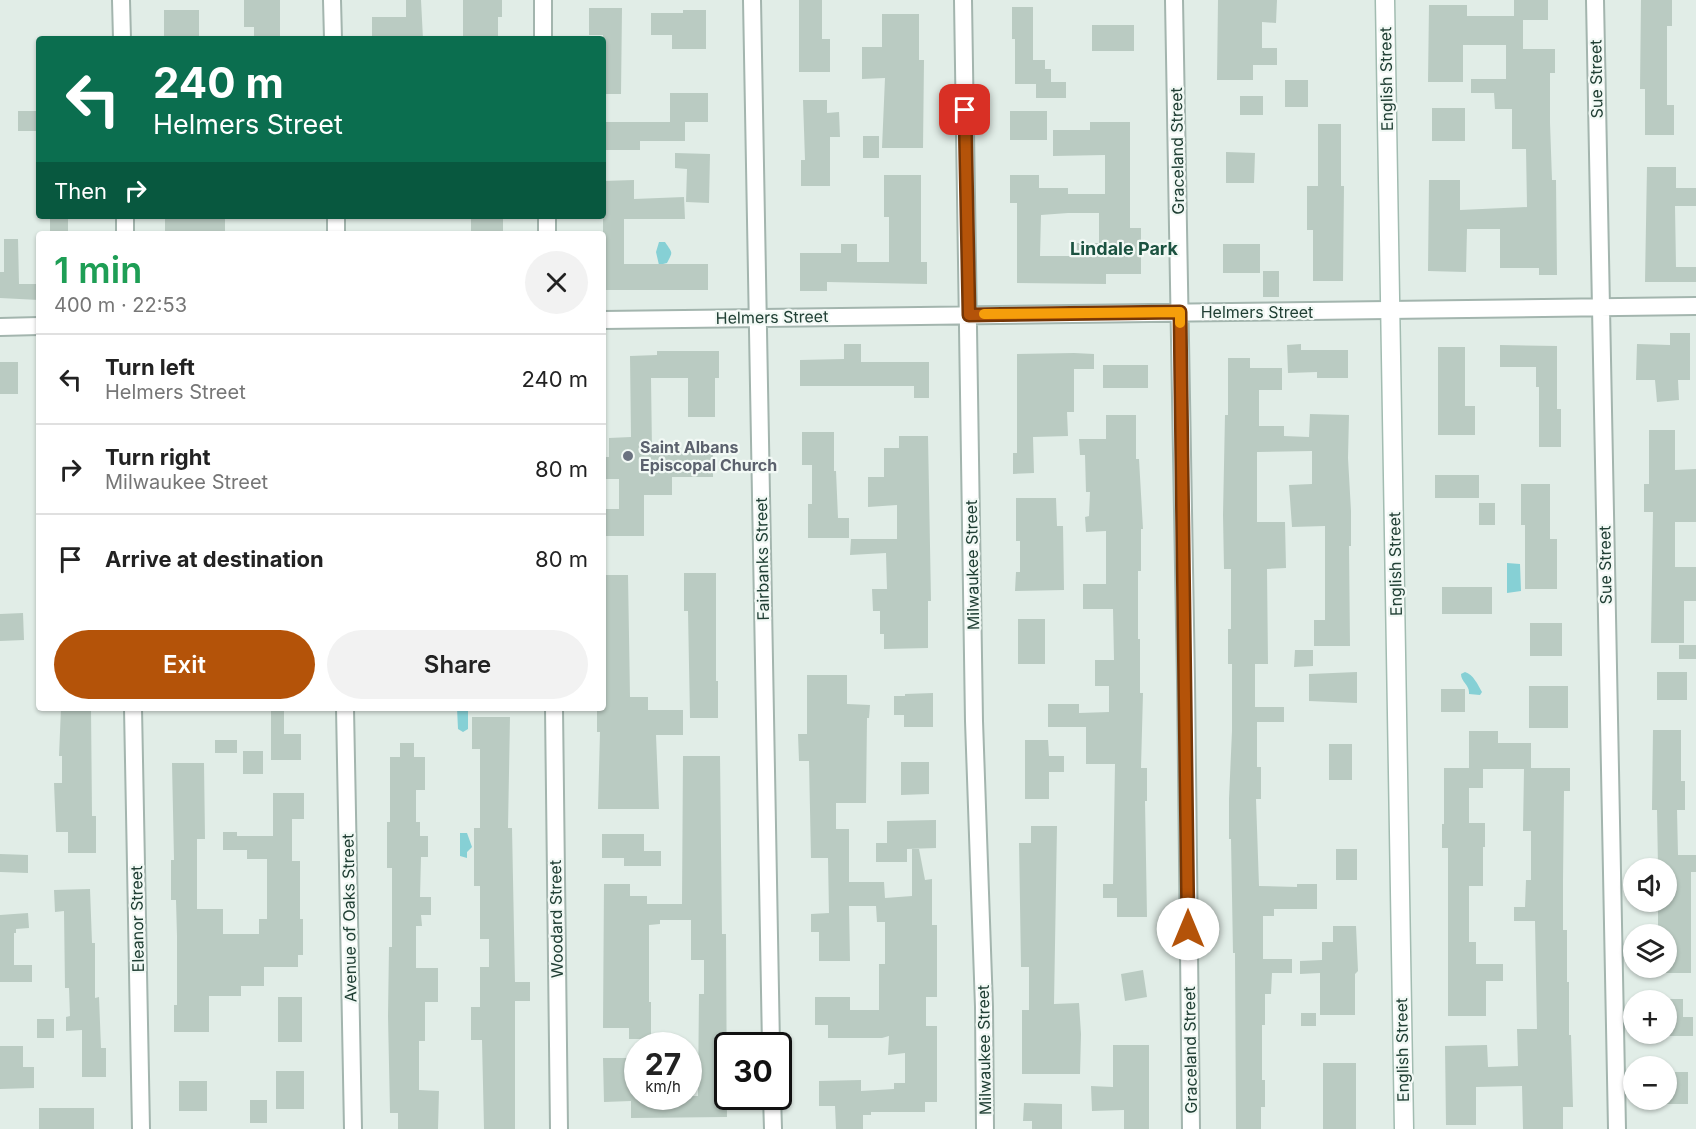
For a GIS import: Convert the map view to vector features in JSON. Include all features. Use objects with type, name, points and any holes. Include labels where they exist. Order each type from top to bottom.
[{"type":"street","points":[[121,0],[122,36]]},
{"type":"street","points":[[332,0],[333,36]]},
{"type":"street","points":[[543,0],[543,36]]},
{"type":"street","name":"Fairbanks Street","points":[[752,0],[771,1032]]},
{"type":"street","name":"Milwaukee Street","points":[[963,0],[974,721],[984,1007],[985,1129]]},
{"type":"street","name":"Graceland Street","points":[[1174,0],[1191,1129]]},
{"type":"street","name":"English Street","points":[[1385,0],[1404,1129]]},
{"type":"street","name":"Sue Street","points":[[1595,0],[1617,1129]]},
{"type":"street","name":"Helmers Street","points":[[606,320],[757,316],[1390,312],[1696,306]]},
{"type":"street","points":[[0,327],[36,326]]},
{"type":"street","name":"Eleanor Street","points":[[133,711],[141,1129]]},
{"type":"street","name":"Avenue of Oaks Street","points":[[345,711],[353,1129]]},
{"type":"street","name":"Woodard Street","points":[[554,711],[559,1129]]},
{"type":"street","points":[[772,1110],[773,1129]]},
{"type":"water","points":[[659,242],[665,242],[671,252],[667,263],[659,265],[656,252]]},
{"type":"water","points":[[1507,563],[1520,564],[1521,591],[1507,593]]},
{"type":"water","points":[[1465,672],[1477,683],[1482,692],[1480,695],[1469,694],[1461,677],[1461,674]]},
{"type":"water","points":[[457,711],[468,711],[468,729],[463,732],[458,729]]},
{"type":"water","points":[[460,833],[467,833],[472,847],[467,852],[467,858],[460,856]]},
{"type":"building","points":[[244,0],[280,0],[280,36],[254,36],[254,27],[244,27]]},
{"type":"building","points":[[406,0],[421,0],[423,36],[372,36],[372,17],[406,17]]},
{"type":"building","points":[[463,0],[502,0],[502,17],[498,17],[498,36],[463,36]]},
{"type":"building","points":[[799,0],[822,0],[822,39],[830,39],[830,72],[799,72]]},
{"type":"building","points":[[1218,0],[1277,0],[1276,23],[1262,22],[1262,48],[1277,48],[1277,65],[1253,65],[1253,80],[1217,80]]},
{"type":"building","points":[[1514,0],[1548,0],[1548,20],[1523,20],[1523,49],[1555,49],[1555,73],[1550,73],[1550,123],[1552,180],[1556,180],[1557,275],[1539,275],[1539,268],[1500,268],[1500,229],[1467,229],[1466,272],[1428,271],[1429,180],[1460,180],[1460,210],[1527,207],[1526,149],[1512,149],[1512,109],[1495,109],[1494,93],[1471,93],[1471,79],[1506,79],[1506,45],[1463,45],[1463,82],[1428,82],[1429,5],[1467,5],[1467,16],[1514,16]]},
{"type":"building","points":[[1641,0],[1672,0],[1672,26],[1667,26],[1667,105],[1674,105],[1674,135],[1645,135],[1645,89],[1640,89]]},
{"type":"building","points":[[1012,7],[1033,7],[1033,60],[1045,60],[1045,69],[1051,69],[1051,82],[1066,82],[1066,98],[1036,98],[1036,84],[1015,84]]},
{"type":"building","points":[[589,8],[622,8],[621,94],[606,94],[606,36],[589,35]]},
{"type":"building","points":[[164,10],[199,10],[199,36],[164,36]]},
{"type":"building","points":[[683,10],[706,10],[706,49],[672,49],[672,35],[651,35],[651,13],[683,13]]},
{"type":"building","points":[[882,14],[919,14],[919,60],[924,60],[923,148],[882,148],[885,78],[862,79],[862,47],[882,47]]},
{"type":"building","points":[[1092,25],[1134,25],[1134,51],[1092,51]]},
{"type":"building","points":[[1285,80],[1308,80],[1308,107],[1285,107]]},
{"type":"building","points":[[670,93],[708,93],[708,122],[685,122],[685,141],[640,141],[640,150],[606,150],[606,122],[670,122]]},
{"type":"building","points":[[1240,96],[1263,96],[1263,115],[1240,115]]},
{"type":"building","points":[[803,100],[827,100],[827,113],[839,112],[840,137],[830,137],[830,186],[801,186],[801,160],[805,160]]},
{"type":"building","points":[[1432,108],[1465,108],[1465,141],[1432,141]]},
{"type":"building","points":[[18,111],[36,111],[36,131],[18,131]]},
{"type":"building","points":[[1010,111],[1047,111],[1047,140],[1010,140]]},
{"type":"building","points":[[1090,122],[1130,122],[1130,228],[1141,228],[1141,274],[1106,274],[1106,284],[1017,283],[1017,203],[1010,203],[1010,175],[1039,175],[1039,188],[1068,188],[1068,194],[1105,194],[1105,155],[1053,156],[1053,130],[1090,130]],"holes":[[[1099,213],[1099,243],[1077,243],[1077,256],[1040,256],[1041,215]]]},
{"type":"building","points":[[1318,124],[1341,124],[1341,186],[1344,186],[1343,281],[1313,281],[1313,230],[1307,230],[1307,186],[1318,186]]},
{"type":"building","points":[[863,136],[879,136],[879,158],[863,158]]},
{"type":"building","points":[[1226,152],[1255,153],[1254,183],[1226,183]]},
{"type":"building","points":[[675,153],[710,154],[709,203],[686,202],[687,169],[675,168]]},
{"type":"building","points":[[1647,167],[1676,167],[1676,188],[1696,188],[1696,206],[1675,206],[1676,267],[1696,267],[1696,282],[1645,282]]},
{"type":"building","points":[[884,175],[921,175],[921,262],[927,262],[927,284],[827,282],[827,291],[800,291],[800,253],[841,253],[841,244],[857,244],[857,262],[889,262],[889,217],[884,217]]},
{"type":"building","points":[[634,180],[634,199],[684,197],[685,219],[624,219],[624,264],[708,264],[708,290],[606,290],[606,231],[603,231],[603,219],[606,219],[606,181]]},
{"type":"building","points":[[50,219],[68,219],[68,231],[50,231]]},
{"type":"building","points":[[165,219],[225,219],[225,231],[165,231]]},
{"type":"building","points":[[471,219],[503,219],[503,231],[471,231]]},
{"type":"building","points":[[4,239],[18,239],[19,284],[36,284],[36,300],[0,298],[0,272],[4,272]]},
{"type":"building","points":[[1223,244],[1260,244],[1260,273],[1223,273]]},
{"type":"building","points":[[1263,271],[1279,271],[1279,297],[1263,297]]},
{"type":"building","points":[[1670,333],[1690,333],[1690,380],[1678,380],[1679,400],[1657,402],[1655,380],[1636,380],[1637,344],[1670,345]]},
{"type":"building","points":[[844,344],[861,344],[861,362],[929,362],[929,398],[914,398],[914,386],[800,386],[800,360],[844,359]]},
{"type":"building","points":[[1301,344],[1301,350],[1348,350],[1348,378],[1317,378],[1317,372],[1288,373],[1287,345]]},
{"type":"building","points":[[1500,345],[1557,346],[1557,409],[1561,409],[1561,447],[1539,447],[1539,387],[1536,387],[1536,367],[1500,367]]},
{"type":"building","points":[[1438,347],[1465,347],[1465,406],[1475,406],[1475,435],[1438,435]]},
{"type":"building","points":[[657,351],[719,351],[719,378],[715,378],[715,417],[688,417],[688,378],[651,378],[652,452],[713,452],[713,477],[672,477],[672,495],[644,495],[644,536],[606,536],[606,509],[619,509],[619,479],[606,479],[609,438],[631,437],[630,356],[657,355]]},
{"type":"building","points":[[1017,354],[1094,354],[1094,369],[1074,369],[1074,412],[1067,412],[1068,436],[1033,437],[1034,473],[1013,474],[1013,453],[1017,453]]},
{"type":"building","points":[[1228,358],[1250,358],[1250,368],[1282,368],[1282,390],[1259,390],[1259,426],[1284,426],[1284,436],[1309,437],[1310,414],[1349,415],[1350,646],[1314,646],[1314,620],[1325,620],[1325,526],[1292,527],[1289,485],[1312,484],[1312,451],[1257,452],[1257,522],[1285,522],[1286,568],[1267,569],[1268,664],[1255,664],[1255,707],[1284,707],[1284,722],[1257,722],[1257,767],[1261,767],[1261,799],[1256,799],[1259,886],[1297,887],[1297,884],[1317,884],[1317,909],[1274,909],[1274,916],[1263,916],[1263,959],[1292,959],[1292,973],[1272,973],[1271,994],[1265,994],[1265,1025],[1262,1025],[1262,1080],[1265,1080],[1265,1107],[1261,1107],[1261,1129],[1236,1129],[1235,953],[1233,953],[1231,839],[1229,839],[1232,664],[1228,664],[1228,629],[1231,629],[1231,569],[1224,569],[1223,515],[1225,415],[1228,415]]},
{"type":"building","points":[[0,362],[18,362],[18,394],[0,394]]},
{"type":"building","points":[[1103,365],[1148,365],[1148,388],[1103,388]]},
{"type":"building","points":[[1106,415],[1136,415],[1136,459],[1139,459],[1143,529],[1141,529],[1141,571],[1138,571],[1138,639],[1140,639],[1140,693],[1143,693],[1141,768],[1147,768],[1147,801],[1145,801],[1147,917],[1117,917],[1117,898],[1103,898],[1103,884],[1113,884],[1115,764],[1086,764],[1086,727],[1048,727],[1048,704],[1079,704],[1079,713],[1109,712],[1109,686],[1095,686],[1095,660],[1114,660],[1113,609],[1083,609],[1083,584],[1106,584],[1106,531],[1086,532],[1085,517],[1089,516],[1090,492],[1086,492],[1085,455],[1080,455],[1079,439],[1106,439]]},
{"type":"building","points":[[1649,430],[1675,430],[1675,470],[1696,469],[1696,522],[1675,522],[1675,567],[1696,567],[1696,601],[1684,601],[1684,643],[1651,643],[1653,512],[1644,512],[1644,484],[1649,484]]},
{"type":"building","points":[[802,432],[834,432],[834,471],[836,471],[838,518],[849,518],[849,538],[808,538],[808,504],[812,504],[812,465],[802,465]]},
{"type":"building","points":[[899,436],[928,436],[931,601],[928,601],[928,648],[884,649],[884,634],[880,634],[880,611],[873,611],[872,589],[887,589],[886,553],[850,555],[851,539],[897,539],[897,505],[868,507],[868,477],[884,477],[884,448],[899,448]]},
{"type":"building","points":[[1435,475],[1479,475],[1479,498],[1435,498]]},
{"type":"building","points":[[1521,484],[1550,484],[1550,539],[1557,539],[1557,589],[1525,589],[1525,525],[1521,525]]},
{"type":"building","points":[[1016,498],[1056,498],[1057,526],[1063,526],[1064,590],[1015,591],[1016,572],[1020,572],[1020,541],[1016,541]]},
{"type":"building","points":[[1479,503],[1495,503],[1495,525],[1479,525]]},
{"type":"building","points":[[684,573],[716,573],[718,718],[690,718],[688,611],[684,611]]},
{"type":"building","points":[[606,575],[628,575],[630,697],[648,697],[648,710],[683,710],[683,735],[656,735],[659,809],[598,809],[600,732],[597,732],[597,711],[606,711]]},
{"type":"building","points":[[1442,587],[1492,587],[1492,614],[1442,614]]},
{"type":"building","points":[[23,613],[24,640],[0,641],[0,614]]},
{"type":"building","points":[[1018,619],[1045,619],[1045,664],[1018,664]]},
{"type":"building","points":[[1530,623],[1562,623],[1562,656],[1530,656]]},
{"type":"building","points":[[1679,645],[1696,645],[1696,659],[1679,659]]},
{"type":"building","points":[[1295,650],[1313,650],[1313,666],[1294,667]]},
{"type":"building","points":[[1357,672],[1357,703],[1309,701],[1309,674]]},
{"type":"building","points":[[1657,672],[1687,672],[1687,700],[1657,700]]},
{"type":"building","points":[[807,675],[847,675],[847,704],[870,705],[869,718],[867,718],[866,803],[836,803],[836,829],[849,829],[849,882],[884,882],[885,898],[912,896],[912,849],[919,849],[925,880],[932,879],[932,925],[937,925],[937,997],[926,997],[926,1026],[937,1026],[937,1102],[925,1102],[925,1112],[871,1112],[871,1115],[863,1115],[863,1129],[836,1129],[835,1106],[819,1106],[819,1081],[861,1080],[861,1091],[894,1089],[894,1083],[905,1083],[905,1053],[888,1055],[889,1036],[828,1038],[828,1025],[815,1025],[815,997],[850,997],[850,1010],[879,1010],[879,964],[885,964],[885,922],[877,922],[876,906],[849,906],[850,961],[819,961],[819,932],[811,932],[811,914],[829,913],[828,858],[811,858],[809,761],[799,761],[798,734],[807,734]]},
{"type":"building","points":[[1529,686],[1568,686],[1568,728],[1529,728]]},
{"type":"building","points":[[1441,689],[1465,689],[1465,712],[1441,712]]},
{"type":"building","points":[[933,693],[933,727],[904,727],[904,715],[894,715],[894,696]]},
{"type":"building","points":[[61,711],[91,711],[92,816],[96,816],[96,853],[68,853],[68,832],[56,832],[54,783],[62,783],[62,756],[59,756]]},
{"type":"building","points":[[271,711],[284,711],[284,734],[301,734],[301,760],[271,760]]},
{"type":"building","points":[[472,717],[510,717],[508,828],[512,828],[515,982],[530,982],[530,1001],[515,1001],[515,1129],[484,1129],[482,1040],[471,1040],[471,1007],[480,1007],[480,967],[489,967],[489,939],[480,939],[480,886],[474,886],[474,828],[480,828],[480,749],[472,749]]},
{"type":"building","points":[[1653,730],[1681,730],[1681,781],[1685,781],[1685,810],[1677,810],[1678,855],[1696,855],[1696,872],[1691,872],[1691,973],[1677,973],[1677,924],[1658,924],[1658,912],[1677,912],[1677,858],[1658,858],[1657,810],[1652,810]]},
{"type":"building","points":[[1469,731],[1498,731],[1498,743],[1531,743],[1531,768],[1570,768],[1570,791],[1564,791],[1563,930],[1567,930],[1573,1107],[1563,1107],[1563,1129],[1523,1129],[1522,1086],[1476,1087],[1476,1125],[1446,1125],[1445,1046],[1487,1045],[1488,1067],[1518,1066],[1517,1029],[1537,1029],[1535,921],[1514,921],[1514,907],[1525,907],[1526,880],[1531,880],[1531,831],[1523,831],[1524,769],[1483,769],[1483,788],[1469,788],[1469,823],[1485,823],[1485,847],[1483,847],[1483,886],[1469,886],[1469,942],[1476,942],[1476,964],[1503,964],[1503,981],[1486,981],[1486,1016],[1448,1016],[1448,848],[1442,848],[1444,768],[1469,768]]},
{"type":"building","points":[[215,740],[237,740],[237,753],[215,753]]},
{"type":"building","points":[[1025,740],[1048,740],[1049,756],[1064,756],[1064,772],[1049,772],[1049,799],[1025,799]]},
{"type":"building","points":[[400,743],[414,743],[414,757],[425,757],[425,790],[416,790],[416,822],[420,822],[420,836],[428,836],[428,857],[421,857],[420,897],[431,897],[431,915],[421,915],[422,926],[416,926],[416,968],[438,968],[438,1002],[425,1002],[425,1041],[419,1041],[419,1090],[439,1091],[438,1129],[398,1129],[398,1113],[390,1113],[388,1016],[389,947],[392,947],[392,868],[387,868],[387,822],[390,822],[390,757],[400,757]]},
{"type":"building","points":[[1329,744],[1352,744],[1352,780],[1329,780]]},
{"type":"building","points":[[243,751],[263,751],[263,774],[243,774]]},
{"type":"building","points":[[683,756],[720,756],[722,934],[726,934],[727,1032],[714,1032],[714,1110],[727,1110],[727,1117],[631,1118],[631,1110],[702,1110],[702,1032],[699,1032],[699,994],[704,994],[704,960],[691,960],[691,920],[660,920],[660,924],[649,925],[651,1032],[629,1032],[629,1028],[603,1028],[604,884],[630,884],[630,896],[647,896],[647,904],[682,904]]},
{"type":"building","points":[[901,762],[929,762],[929,794],[901,795]]},
{"type":"building","points":[[172,763],[204,763],[205,839],[197,839],[197,909],[223,909],[223,934],[259,934],[259,919],[267,919],[267,859],[247,859],[247,850],[223,850],[223,832],[237,832],[237,836],[273,836],[273,793],[304,793],[304,819],[292,819],[292,861],[300,861],[300,919],[303,919],[303,955],[298,955],[298,967],[264,967],[264,986],[241,986],[241,996],[209,996],[209,1032],[174,1032],[174,1005],[177,1005],[177,936],[176,900],[171,900],[171,860],[174,860]]},
{"type":"building","points":[[936,820],[936,848],[907,849],[907,862],[876,862],[876,843],[887,843],[887,821]]},
{"type":"building","points":[[1031,826],[1057,826],[1054,1004],[1079,1003],[1080,1074],[1022,1074],[1022,1010],[1029,1010],[1029,967],[1021,967],[1019,843],[1031,843]]},
{"type":"building","points":[[602,834],[644,834],[644,851],[661,851],[661,866],[624,866],[624,858],[602,858]]},
{"type":"building","points":[[1336,849],[1357,849],[1357,880],[1336,880]]},
{"type":"building","points":[[0,854],[28,855],[28,873],[0,872]]},
{"type":"building","points":[[90,889],[92,943],[95,943],[95,998],[99,997],[101,1048],[106,1048],[106,1077],[82,1077],[82,1030],[66,1031],[66,1017],[70,1016],[69,988],[65,988],[64,911],[55,912],[54,890]]},
{"type":"building","points":[[28,913],[29,928],[16,929],[14,933],[14,965],[32,965],[32,982],[0,982],[0,915]]},
{"type":"building","points":[[1333,926],[1356,926],[1358,971],[1355,974],[1355,1015],[1320,1015],[1320,973],[1300,974],[1300,961],[1322,960],[1322,942],[1333,942]]},
{"type":"building","points":[[1143,970],[1147,997],[1125,1001],[1121,974]]},
{"type":"building","points":[[278,997],[302,997],[302,1042],[278,1042]]},
{"type":"building","points":[[1677,999],[1683,999],[1683,1017],[1693,1017],[1693,1036],[1677,1036]]},
{"type":"building","points":[[1301,1013],[1316,1013],[1316,1026],[1301,1026]]},
{"type":"building","points":[[37,1019],[54,1019],[54,1038],[37,1038]]},
{"type":"building","points":[[1113,1045],[1149,1045],[1149,1129],[1124,1129],[1124,1110],[1092,1111],[1091,1086],[1113,1087]]},
{"type":"building","points":[[0,1046],[23,1046],[23,1067],[34,1067],[34,1088],[0,1089]]},
{"type":"building","points":[[603,1058],[624,1058],[624,1101],[604,1102]]},
{"type":"building","points":[[1323,1063],[1356,1063],[1356,1129],[1323,1129]]},
{"type":"building","points":[[276,1071],[304,1071],[304,1109],[276,1109]]},
{"type":"building","points":[[1677,1072],[1688,1072],[1688,1104],[1677,1104]]},
{"type":"building","points":[[179,1081],[207,1081],[207,1111],[179,1111]]},
{"type":"building","points":[[250,1100],[267,1100],[267,1123],[250,1123]]},
{"type":"building","points":[[1024,1103],[1062,1104],[1062,1129],[1032,1129],[1032,1121],[1023,1121]]},
{"type":"building","points":[[39,1108],[94,1108],[94,1129],[39,1129]]},
{"type":"slow traffic","points":[[984,314],[1180,312],[1180,323]]},
{"type":"place","name":"Saint Albans Episcopal Church","points":[[628,456]]},
{"type":"district","name":"Lindale Park","points":[[1124,248]]},
{"type":"route","points":[[965,110],[969,315],[1180,312],[1188,929]]}]
